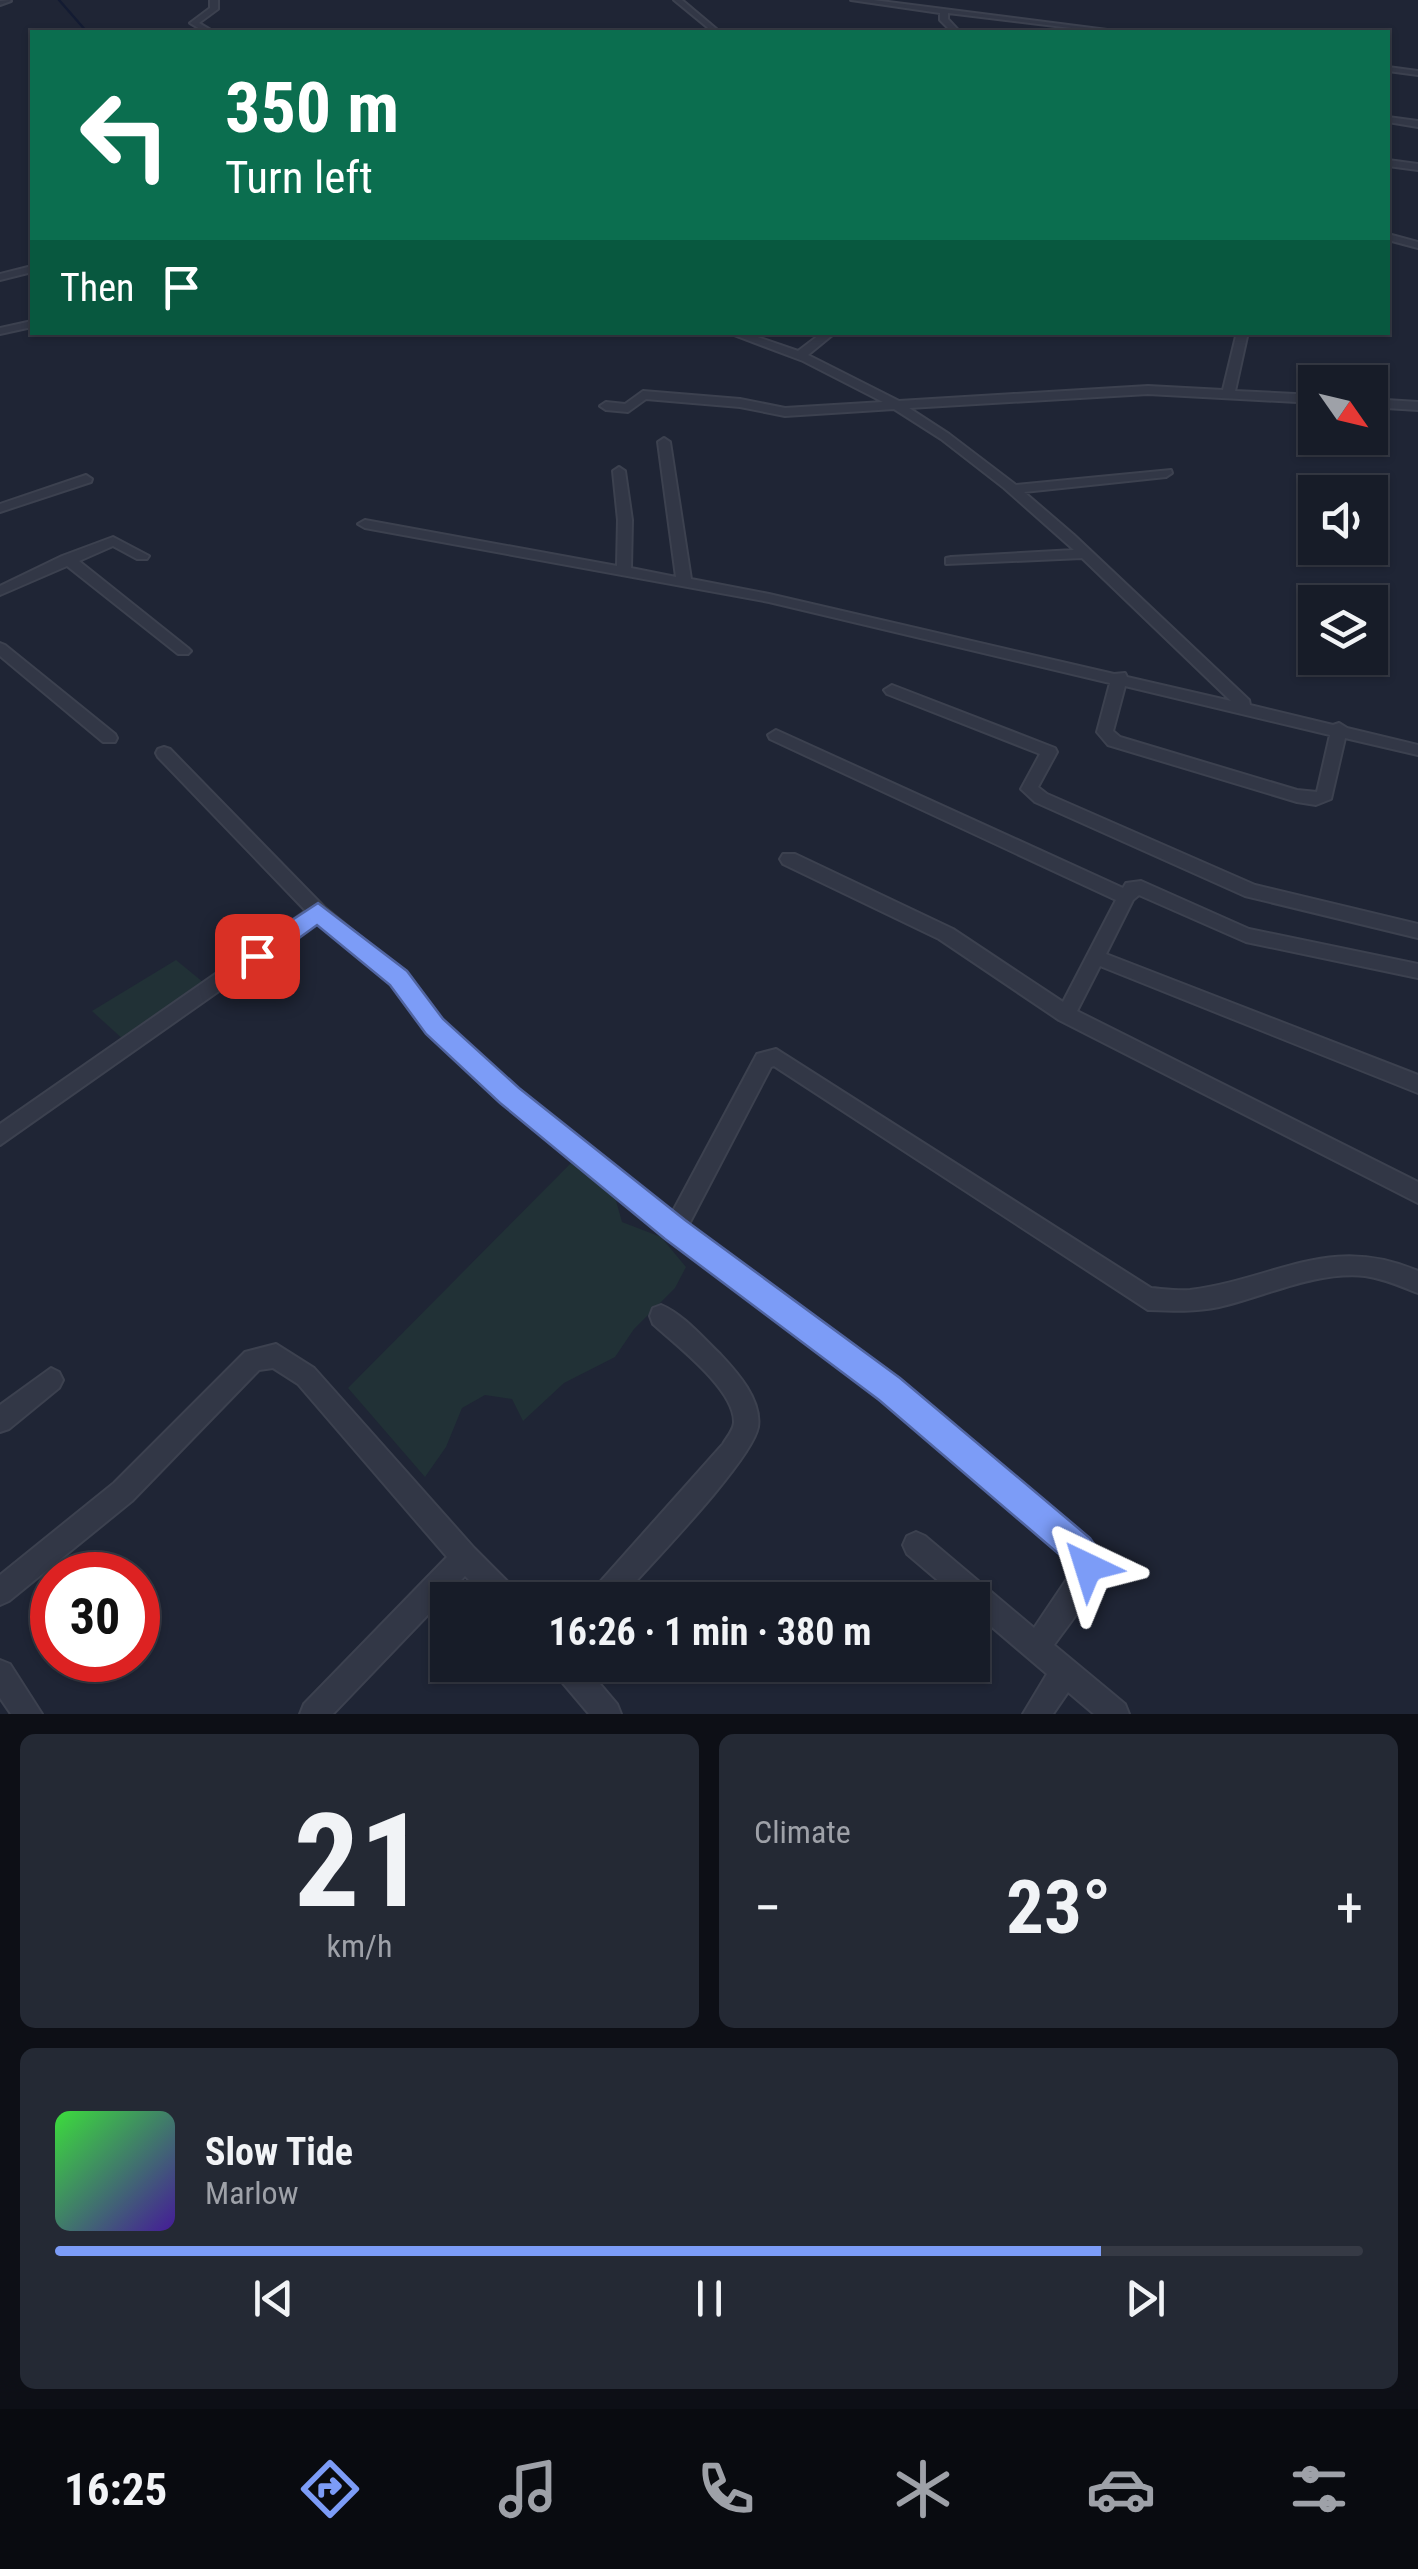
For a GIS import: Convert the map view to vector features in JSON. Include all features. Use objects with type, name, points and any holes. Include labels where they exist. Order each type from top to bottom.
[{"type":"street","points":[[207,30],[194,22],[214,8],[214,0]]},
{"type":"street","points":[[678,0],[715,30]]},
{"type":"street","points":[[855,0],[1102,30]]},
{"type":"street","points":[[944,12],[944,20],[954,30]]},
{"type":"street","points":[[996,18],[1007,30]]},
{"type":"street","points":[[1390,69],[1418,74]]},
{"type":"street","points":[[1390,120],[1418,124]]},
{"type":"street","points":[[1390,163],[1418,167]]},
{"type":"street","points":[[1390,238],[1418,245]]},
{"type":"street","points":[[0,278],[30,270]]},
{"type":"street","points":[[0,331],[30,324]]},
{"type":"street","points":[[740,335],[800,354],[894,403],[1014,489],[1246,707]]},
{"type":"street","points":[[800,354],[827,335]]},
{"type":"street","points":[[1229,392],[1242,335]]},
{"type":"street","points":[[606,406],[628,408],[643,396],[740,403],[772,411],[1148,390],[1298,398]]},
{"type":"street","points":[[1388,404],[1418,406]]},
{"type":"street","points":[[664,442],[684,580]]},
{"type":"street","points":[[619,471],[626,520],[624,570]]},
{"type":"street","points":[[1014,489],[1166,474]]},
{"type":"street","points":[[0,508],[86,480]]},
{"type":"street","points":[[365,524],[684,580],[1120,676],[1418,750]]},
{"type":"street","points":[[0,591],[114,540],[142,556]]},
{"type":"street","points":[[952,561],[1084,554]]},
{"type":"street","points":[[67,560],[183,651]]},
{"type":"street","points":[[0,648],[109,738]]},
{"type":"street","points":[[1120,676],[1105,732],[1114,741],[1297,796],[1316,799],[1325,795],[1339,728]]},
{"type":"street","points":[[892,690],[1044,748],[1049,755],[1029,789],[1041,798],[1251,891],[1418,931]]},
{"type":"street","points":[[776,736],[1126,898]]},
{"type":"street","points":[[164,753],[318,912],[398,978],[434,1026],[510,1096],[675,1229],[890,1389],[1087,1558],[1084,1574],[1036,1649]]},
{"type":"street","points":[[789,859],[946,934],[1066,1014],[1418,1192]]},
{"type":"street","points":[[1066,1014],[1132,888],[1141,888],[1246,935],[1418,971]]},
{"type":"street","points":[[0,1136],[318,912]]},
{"type":"street","points":[[1098,958],[1418,1084]]},
{"type":"street","points":[[675,1229],[764,1060],[776,1057],[1148,1299],[1186,1301],[1347,1264],[1382,1266],[1418,1282]]},
{"type":"street","points":[[618,1582],[732,1453],[746,1426],[743,1404],[726,1378],[661,1316]]},
{"type":"street","points":[[0,1592],[124,1492],[253,1360],[276,1356],[306,1376],[490,1582]]},
{"type":"street","points":[[0,1420],[51,1380]]},
{"type":"street","points":[[916,1544],[1114,1714]]},
{"type":"street","points":[[314,1714],[464,1557]]},
{"type":"street","points":[[0,1674],[28,1714]]},
{"type":"street","points":[[1037,1714],[1064,1674]]},
{"type":"street","points":[[577,1682],[594,1709]]},
{"type":"shaded area","points":[[176,960],[204,983],[125,1041],[92,1011]]},
{"type":"shaded area","points":[[572,1162],[613,1190],[622,1222],[661,1237],[686,1267],[675,1288],[634,1329],[615,1357],[564,1383],[523,1421],[512,1399],[485,1395],[462,1408],[446,1447],[425,1477],[348,1388]]},
{"type":"waterway","points":[[59,0],[85,30]]},
{"type":"route","points":[[257,956],[318,912],[398,978],[421,1003],[434,1026],[510,1096],[675,1229],[890,1389],[1087,1558],[1088,1567]]}]
